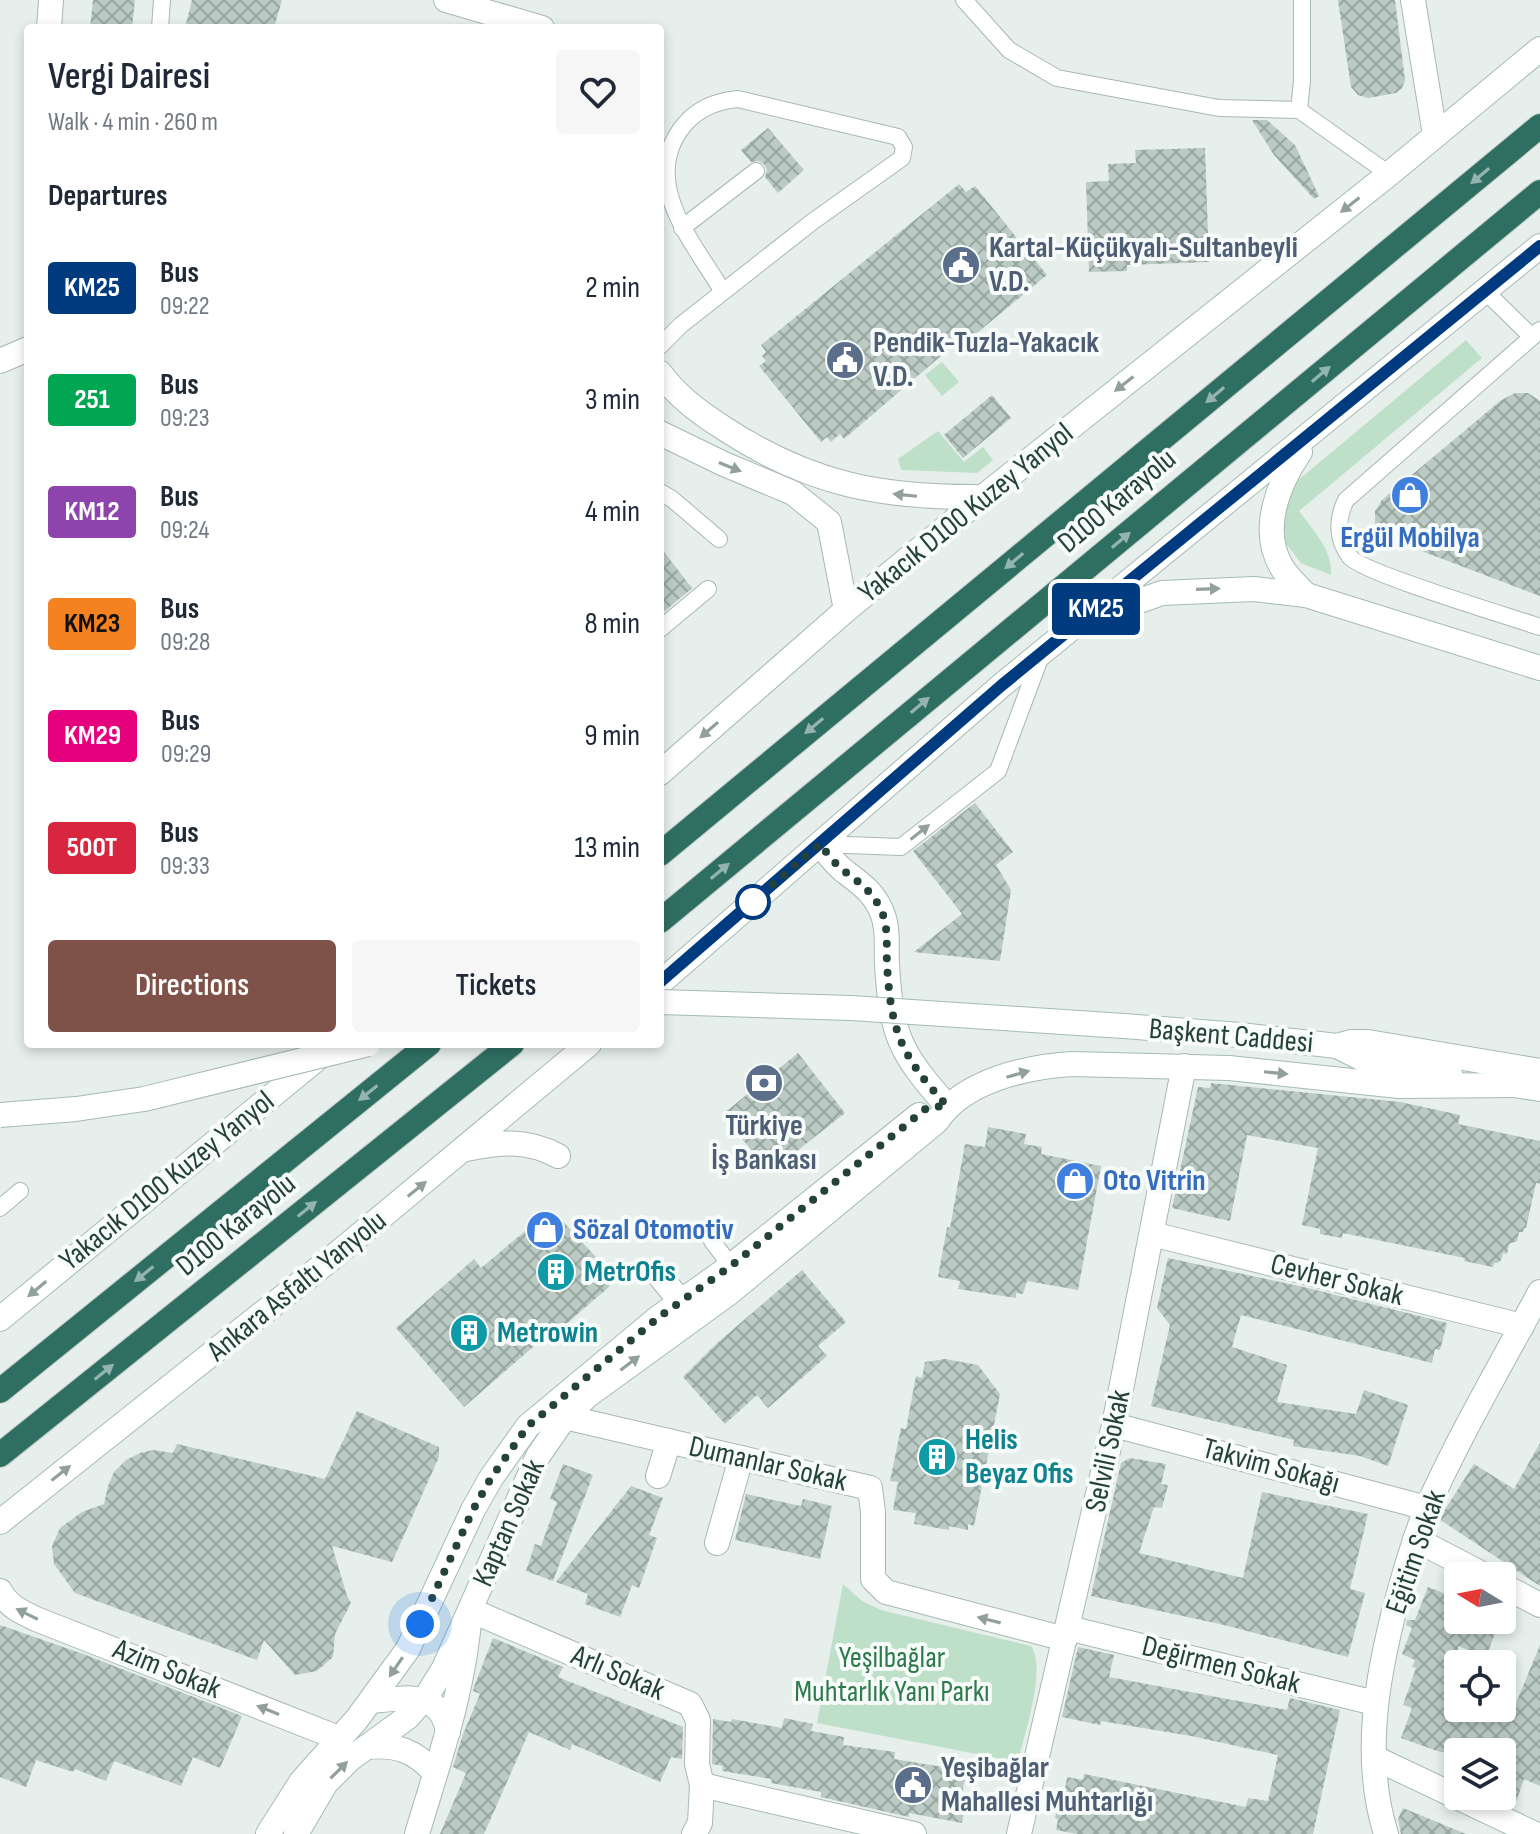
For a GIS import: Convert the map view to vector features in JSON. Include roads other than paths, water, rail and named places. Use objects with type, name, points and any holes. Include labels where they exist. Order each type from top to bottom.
[{"type":"highway","name":"D100 Karayolu","points":[[664,851],[1540,126]]},
{"type":"highway","name":"D100 Karayolu","points":[[664,918],[1540,192]]},
{"type":"highway","name":"D100 Karayolu","points":[[0,1391],[424,1048]]},
{"type":"highway","name":"D100 Karayolu","points":[[0,1455],[507,1048]]},
{"type":"street","points":[[49,24],[51,0]]},
{"type":"street","points":[[446,0],[528,24]]},
{"type":"street","points":[[1413,0],[1435,135]]},
{"type":"street","name":"Yakacık D100 Kuzey Yanyol","points":[[664,769],[846,610],[983,497],[1389,174],[1540,49]]},
{"type":"street","points":[[664,980],[1043,652],[1540,246]]},
{"type":"street","points":[[0,361],[24,351]]},
{"type":"street","points":[[664,377],[692,408],[744,441],[815,476],[879,493],[926,498],[983,497]]},
{"type":"street","points":[[1306,595],[1281,567],[1271,540],[1272,517],[1283,475],[1314,431]]},
{"type":"street","points":[[664,435],[793,493],[829,522],[846,610]]},
{"type":"street","points":[[1080,622],[1162,593],[1254,589],[1306,595],[1540,668]]},
{"type":"street","points":[[820,844],[842,870],[865,886],[881,909],[887,924],[890,1011],[897,1036],[907,1057],[947,1106],[993,1082],[1047,1066],[1085,1063],[1184,1066],[1399,1086],[1528,1087]]},
{"type":"street","name":"Başkent Caddesi","points":[[664,1002],[851,1008],[1124,1026],[1337,1046],[1365,1060],[1528,1087]]},
{"type":"street","name":"Başkent Caddesi","points":[[1337,1046],[1368,1042],[1540,1071]]},
{"type":"street","name":"Yakacık D100 Kuzey Yanyol","points":[[0,1319],[330,1048]]},
{"type":"street","points":[[0,1115],[76,1109],[144,1099],[352,1048]]},
{"type":"street","name":"Ankara Asfaltı Yanyolu","points":[[0,1522],[466,1149],[584,1048]]},
{"type":"street","name":"Selvili Sokak","points":[[1019,1834],[1114,1425],[1184,1066]]},
{"type":"street","name":"Kaptan Sokak","points":[[268,1834],[301,1782],[346,1733],[408,1649],[473,1510],[491,1478],[528,1426],[577,1383],[731,1266],[928,1107],[947,1106]]},
{"type":"street","name":"Kaptan Sokak","points":[[296,1834],[326,1783],[366,1747],[408,1717],[444,1668],[538,1456],[565,1417],[587,1396],[729,1293],[937,1121],[947,1106]]},
{"type":"street","points":[[466,1149],[500,1142],[520,1142],[558,1156]]},
{"type":"street","name":"Cevher Sokak","points":[[1152,1234],[1522,1326]]},
{"type":"street","points":[[659,1275],[681,1302]]},
{"type":"street","name":"Eğitim Sokak","points":[[1386,1834],[1379,1811],[1375,1703],[1388,1637],[1415,1539],[1427,1508],[1540,1292]]},
{"type":"street","name":"Dumanlar Sokak","points":[[565,1417],[870,1488],[873,1579],[886,1592],[1066,1633]]},
{"type":"street","name":"Takvim Sokağı","points":[[1114,1425],[1427,1508]]},
{"type":"street","points":[[658,1476],[669,1441]]},
{"type":"street","points":[[717,1543],[741,1458]]},
{"type":"street","points":[[1415,1539],[1459,1562]]},
{"type":"street","name":"Azim Sokak","points":[[0,1591],[19,1612],[36,1619],[346,1733]]},
{"type":"street","points":[[1516,1592],[1540,1605]]},
{"type":"street","points":[[417,1834],[448,1732],[467,1647],[470,1610]]},
{"type":"street","name":"Arlı Sokak","points":[[470,1610],[690,1704],[698,1720],[697,1764],[702,1785]]},
{"type":"street","name":"Değirmen Sokak","points":[[1066,1633],[1375,1703]]},
{"type":"street","points":[[371,1701],[398,1698],[433,1704],[445,1715],[448,1732]]},
{"type":"street","points":[[346,1733],[366,1747],[398,1747],[411,1751],[435,1773]]},
{"type":"street","points":[[1375,1758],[1535,1834]]},
{"type":"street","points":[[694,1834],[700,1823],[702,1785],[914,1834]]},
{"type":"lane","points":[[160,24],[162,0]]},
{"type":"lane","points":[[964,0],[1009,50],[1057,78],[1219,108],[1299,110],[1389,174]]},
{"type":"lane","points":[[1299,110],[1302,0]]},
{"type":"lane","points":[[664,342],[681,325],[723,292],[812,222],[902,158],[902,141],[893,133],[738,99],[715,103],[688,120],[668,156],[666,185],[682,228],[723,292]]},
{"type":"lane","points":[[682,228],[756,171]]},
{"type":"lane","points":[[1485,291],[1536,334],[1346,500],[1338,516],[1341,538],[1351,559],[1379,572],[1540,627]]},
{"type":"lane","points":[[664,494],[719,539]]},
{"type":"lane","points":[[664,626],[708,589]]},
{"type":"lane","points":[[820,844],[901,847],[998,771],[1043,652]]},
{"type":"lane","points":[[0,1208],[20,1191]]},
{"type":"lane","points":[[712,1241],[731,1266]]},
{"type":"place","name":"Kartal-Küçükyalı-Sultanbeyli V.D.","points":[[961,265]]},
{"type":"place","name":"Pendik-Tuzla-Yakacık V.D.","points":[[845,360]]},
{"type":"place","name":"Ergül Mobilya","points":[[1410,495]]},
{"type":"place","name":"Türkiye İş Bankası","points":[[764,1083]]},
{"type":"place","name":"Oto Vitrin","points":[[1075,1181]]},
{"type":"place","name":"Sözal Otomotiv","points":[[545,1230]]},
{"type":"place","name":"MetrOfis","points":[[556,1272]]},
{"type":"place","name":"Metrowin","points":[[469,1333]]},
{"type":"place","name":"Helis Beyaz Ofis","points":[[937,1457]]},
{"type":"place","name":"Yeşibağlar Mahallesi Muhtarlığı","points":[[913,1785]]},
{"type":"park label","name":"Yeşilbağlar Muhtarlık Yanı Parkı","points":[[892,1675]]}]
